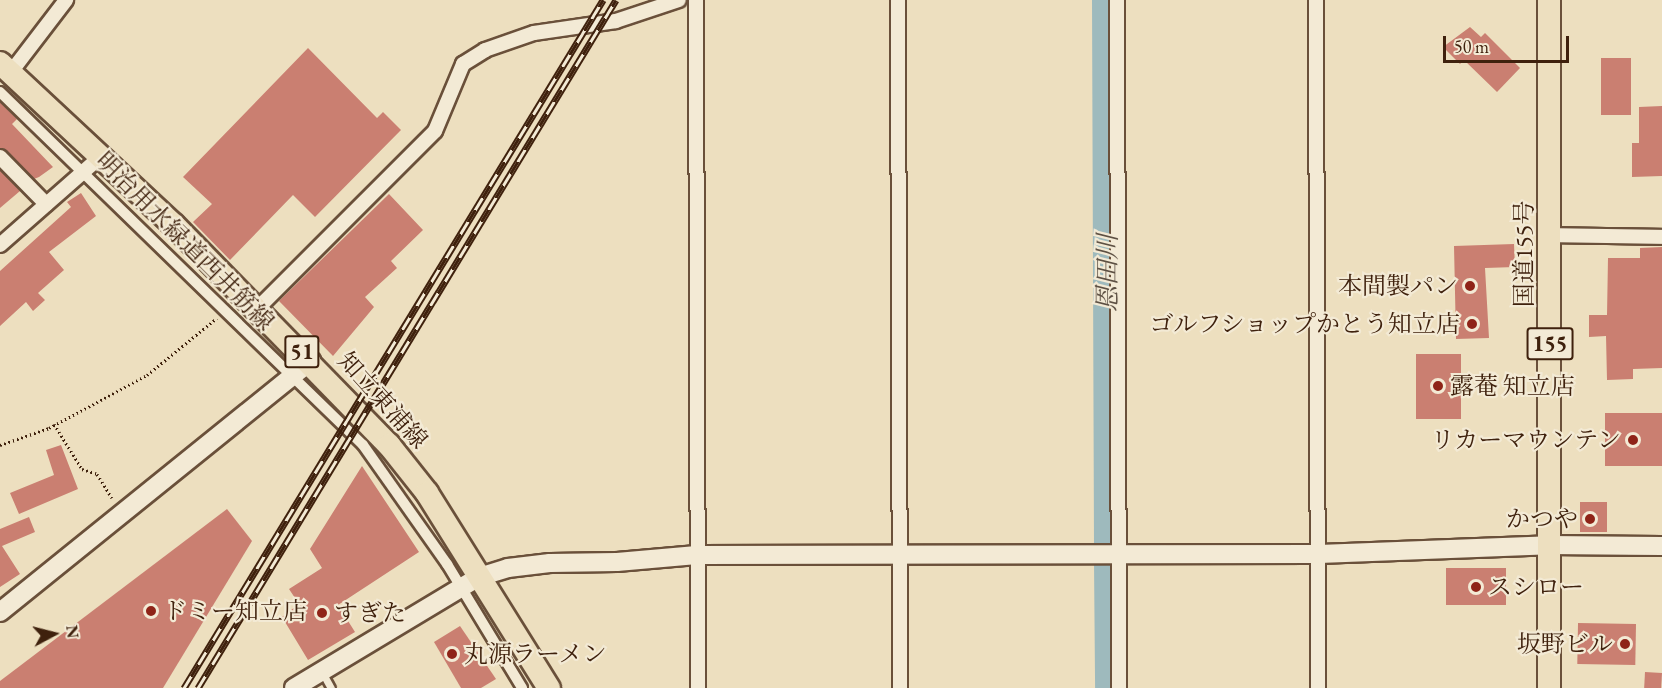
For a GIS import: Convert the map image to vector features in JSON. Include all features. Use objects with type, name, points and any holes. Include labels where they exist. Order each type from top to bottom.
[{"type":"main road","name":"国道155号","points":[[1547,3],[1551,235],[1549,688]]},
{"type":"main road","name":"知立東浦線","points":[[4,75],[92,164],[174,225],[312,361],[389,445],[427,493],[470,583],[549,688]]},
{"type":"street","points":[[4,75],[66,0]]},
{"type":"street","points":[[258,308],[435,131],[463,64],[485,50],[534,33],[616,21],[678,0]]},
{"type":"street","points":[[696,0],[698,688]]},
{"type":"street","points":[[898,0],[900,688]]},
{"type":"street","points":[[1117,0],[1119,688]]},
{"type":"street","points":[[1316,0],[1318,688]]},
{"type":"street","points":[[0,157],[46,204]]},
{"type":"street","points":[[0,245],[92,164]]},
{"type":"street","name":"明治用水緑道西井筋線","points":[[92,164],[226,311],[363,445],[470,583],[522,688]]},
{"type":"street","points":[[1551,235],[1662,237]]},
{"type":"street","points":[[0,612],[312,361]]},
{"type":"street","points":[[294,688],[470,583],[508,568],[550,563],[617,562],[697,555],[1319,554],[1549,545],[1662,546]]},
{"type":"lane","points":[[322,672],[332,688]]},
{"type":"path","points":[[0,445],[54,424],[147,375],[226,311]]},
{"type":"path","points":[[54,424],[82,469],[97,474],[117,506]]},
{"type":"building","points":[[1470,27],[1481,37],[1485,33],[1520,68],[1497,92],[1464,60],[1460,64],[1443,47]]},
{"type":"building","points":[[308,48],[377,118],[383,112],[401,130],[315,217],[293,195],[230,260],[193,222],[212,204],[183,177]]},
{"type":"building","points":[[1601,58],[1631,58],[1631,115],[1601,115]]},
{"type":"building","points":[[0,102],[17,119],[12,124],[53,167],[39,177],[34,179],[0,148]]},
{"type":"building","points":[[1662,106],[1662,176],[1632,177],[1632,143],[1639,143],[1639,107]]},
{"type":"building","points":[[0,170],[20,191],[0,208]]},
{"type":"building","points":[[81,193],[96,216],[49,252],[64,270],[38,293],[45,300],[33,311],[26,302],[0,326],[0,271],[71,207],[67,202]]},
{"type":"building","points":[[389,194],[423,230],[391,261],[397,268],[365,297],[374,307],[333,356],[279,301]]},
{"type":"building","name":"本間製パン","points":[[1514,244],[1515,267],[1485,268],[1489,338],[1456,339],[1454,246]]},
{"type":"building","points":[[1662,247],[1662,368],[1633,369],[1633,379],[1607,380],[1606,336],[1589,337],[1589,315],[1607,315],[1608,258],[1640,258],[1640,248]]},
{"type":"building","name":"露菴 知立店","points":[[1416,354],[1461,354],[1461,419],[1416,419]]},
{"type":"building","name":"リカーマウンテン","points":[[1605,413],[1662,413],[1662,466],[1605,466]]},
{"type":"building","points":[[61,445],[78,489],[19,514],[10,493],[54,475],[46,450]]},
{"type":"building","points":[[362,466],[419,552],[338,605],[355,632],[308,660],[282,617],[299,604],[289,589],[322,568],[310,549]]},
{"type":"building","points":[[1580,502],[1607,502],[1607,532],[1580,532]]},
{"type":"building","name":"ドミー知立店","points":[[227,509],[252,541],[163,688],[0,688],[0,681]]},
{"type":"building","points":[[29,517],[35,532],[2,546],[20,574],[0,587],[0,529]]},
{"type":"building","name":"スシロー","points":[[1446,568],[1506,568],[1506,605],[1446,605]]},
{"type":"building","points":[[1578,623],[1636,624],[1635,665],[1577,664]]},
{"type":"building","points":[[460,626],[496,679],[481,688],[461,688],[434,642]]},
{"type":"building","points":[[1645,672],[1662,673],[1661,688],[1644,688]]},
{"type":"waterway","name":"恩田川","points":[[1107,0],[1109,546]]},
{"type":"waterway","name":"恩田川","points":[[1109,562],[1110,688]]},
{"type":"railway","points":[[184,688],[603,0]]},
{"type":"railway","points":[[198,688],[616,0]]},
{"type":"place","name":"本間製パン","points":[[1470,286]]},
{"type":"place","name":"ゴルフショップかとう知立店","points":[[1472,324]]},
{"type":"place","name":"露菴 知立店","points":[[1438,386]]},
{"type":"place","name":"リカーマウンテン","points":[[1633,440]]},
{"type":"place","name":"かつや","points":[[1590,519]]},
{"type":"place","name":"スシロー","points":[[1476,587]]},
{"type":"place","name":"ドミー知立店","points":[[151,611]]},
{"type":"place","name":"すぎた","points":[[322,613]]},
{"type":"place","name":"坂野ビル","points":[[1625,644]]},
{"type":"place","name":"丸源ラーメン","points":[[452,654]]}]
